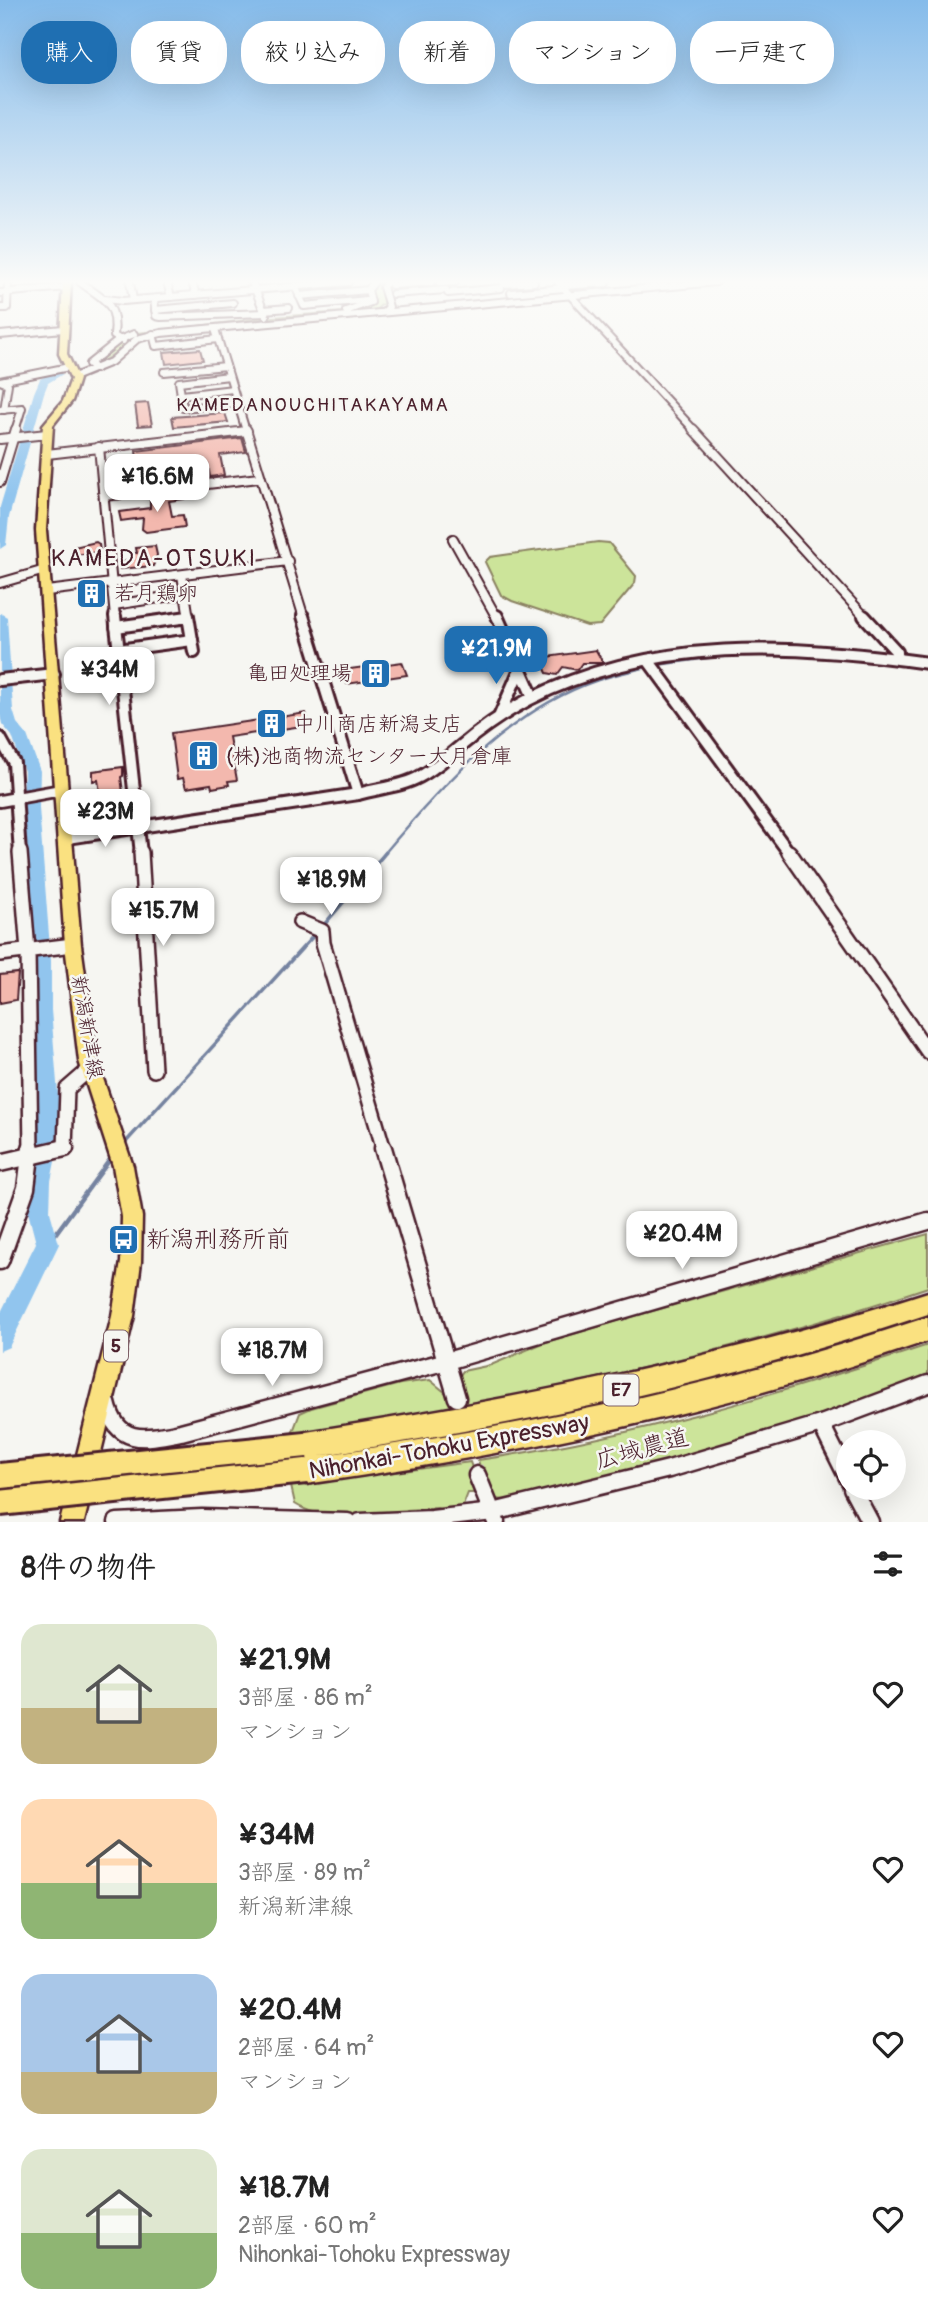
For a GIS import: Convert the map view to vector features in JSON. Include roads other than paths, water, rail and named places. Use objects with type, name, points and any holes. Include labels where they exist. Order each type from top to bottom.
[{"type":"highway","name":"Nihonkai-Tohoku Expressway","points":[[0,1503],[237,1480],[306,1458],[681,1376],[880,1320],[928,1303]]},
{"type":"highway","name":"Nihonkai-Tohoku Expressway","points":[[0,1476],[306,1458],[480,1444],[648,1410],[807,1369],[928,1329]]},
{"type":"main road","points":[[63,353],[72,372]]},
{"type":"main road","name":"新潟新津線","points":[[72,372],[74,389],[41,435],[47,454],[41,530],[67,838],[73,945],[90,1069],[123,1166],[131,1217],[131,1262],[123,1316],[72,1522]]},
{"type":"street","points":[[96,369],[89,364],[103,353]]},
{"type":"street","points":[[0,382],[96,369],[116,359],[121,353]]},
{"type":"street","points":[[222,353],[358,794]]},
{"type":"street","points":[[623,353],[897,652],[895,657]]},
{"type":"street","points":[[164,372],[226,366]]},
{"type":"street","points":[[229,376],[179,382],[183,408],[237,403]]},
{"type":"street","points":[[0,382],[8,384],[2,410],[22,408],[18,438],[2,469],[0,481]]},
{"type":"street","points":[[182,395],[233,389]]},
{"type":"street","points":[[47,454],[247,431]]},
{"type":"street","points":[[0,439],[41,435]]},
{"type":"street","points":[[99,447],[118,650],[139,827],[154,1070]]},
{"type":"street","points":[[0,453],[10,452]]},
{"type":"street","points":[[104,496],[259,478]]},
{"type":"street","points":[[453,539],[490,603],[533,698]]},
{"type":"street","points":[[47,591],[288,561]]},
{"type":"street","points":[[0,583],[45,570]]},
{"type":"street","points":[[182,575],[194,652]]},
{"type":"street","points":[[114,605],[185,594]]},
{"type":"street","points":[[116,626],[188,617]]},
{"type":"street","points":[[118,650],[192,640]]},
{"type":"street","points":[[67,838],[358,794],[418,777],[499,715],[533,698],[584,676],[651,664],[710,649],[834,649],[928,663]]},
{"type":"street","points":[[651,664],[804,873],[928,1052]]},
{"type":"street","points":[[499,715],[520,669]]},
{"type":"street","points":[[0,680],[54,674]]},
{"type":"street","points":[[0,738],[14,763],[28,951],[31,1158],[26,1188],[0,1261]]},
{"type":"street","points":[[0,801],[61,790]]},
{"type":"street","points":[[300,922],[322,930],[323,943],[457,1398]]},
{"type":"street","points":[[0,954],[73,945]]},
{"type":"street","points":[[0,1163],[65,1149],[67,1089],[90,1069]]},
{"type":"street","points":[[105,1390],[112,1422],[126,1434],[155,1437],[447,1361],[928,1221]]},
{"type":"street","name":"広域農道","points":[[360,1522],[495,1517],[821,1424],[928,1384]]},
{"type":"street","points":[[821,1424],[836,1454]]},
{"type":"street","points":[[477,1475],[495,1517]]},
{"type":"street","points":[[858,1500],[870,1522]]},
{"type":"street","points":[[117,1522],[202,1518],[348,1522]]},
{"type":"waterway","points":[[0,545],[3,517],[39,393],[44,381],[58,374]]},
{"type":"waterway","points":[[0,617],[6,710],[10,724],[19,735],[32,771],[31,808],[42,961],[41,1010],[50,1132],[40,1181],[39,1212],[48,1244],[0,1339]]},
{"type":"waterway","points":[[657,665],[723,656]]},
{"type":"waterway","points":[[384,854],[454,777],[507,730],[566,693],[604,678],[650,666]]},
{"type":"waterway","points":[[323,926],[386,852]]},
{"type":"waterway","points":[[125,1143],[316,933]]},
{"type":"waterway","points":[[48,1244],[111,1158]]},
{"type":"tunnel","points":[[469,1443],[477,1475]]},
{"type":"place","name":"若月鶏卵","points":[[91,593]]},
{"type":"place","name":"亀田処理場","points":[[375,673]]},
{"type":"place","name":"中川商店新潟支店","points":[[271,724]]},
{"type":"place","name":"(株)池商物流センター大月倉庫","points":[[203,756]]},
{"type":"place","name":"新潟刑務所前","points":[[123,1239]]},
{"type":"district","name":"KAMEDANOUCHITAKAYAMA","points":[[313,405]]},
{"type":"district","name":"KAMEDA-OTSUKI","points":[[154,558]]}]
